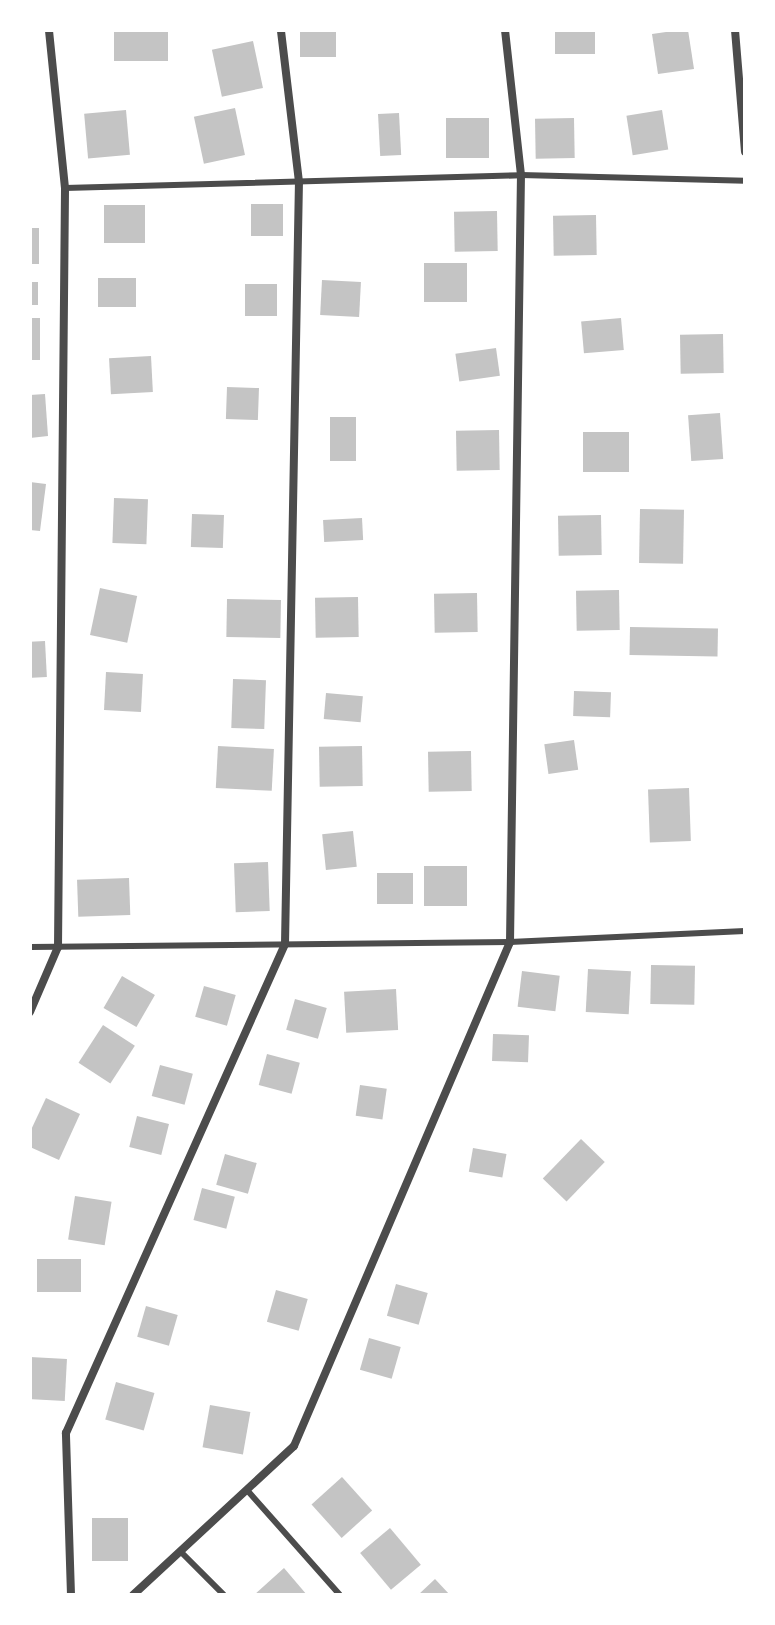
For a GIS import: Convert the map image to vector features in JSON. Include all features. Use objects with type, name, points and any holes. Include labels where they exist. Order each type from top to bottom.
[{"type":"street","points":[[30,1012],[58,947],[65,188],[49,30]]},
{"type":"street","points":[[71,1595],[66,1433],[285,944],[299,182],[281,30]]},
{"type":"street","points":[[133,1595],[294,1446],[510,942],[521,175],[505,30]]},
{"type":"street","points":[[735,30],[745,152]]},
{"type":"lane","points":[[65,188],[521,175],[745,181]]},
{"type":"lane","points":[[30,947],[510,942],[745,931]]},
{"type":"lane","points":[[247,1490],[340,1595]]},
{"type":"lane","points":[[180,1551],[224,1595]]},
{"type":"building","points":[[114,30],[168,30],[168,61],[114,61]]},
{"type":"building","points":[[300,30],[336,30],[336,57],[300,57]]},
{"type":"building","points":[[555,30],[595,30],[595,54],[555,54]]},
{"type":"building","points":[[688,30],[694,69],[658,74],[652,34]]},
{"type":"building","points":[[253,41],[263,88],[222,97],[212,50]]},
{"type":"building","points":[[235,108],[245,155],[204,164],[194,117]]},
{"type":"building","points":[[126,110],[130,155],[88,158],[84,114]]},
{"type":"building","points":[[662,110],[668,150],[633,155],[626,116]]},
{"type":"building","points":[[399,113],[401,155],[380,156],[378,114]]},
{"type":"building","points":[[446,118],[489,118],[489,158],[446,158]]},
{"type":"building","points":[[574,118],[575,158],[536,159],[535,119]]},
{"type":"building","points":[[251,204],[283,204],[283,236],[251,236]]},
{"type":"building","points":[[104,205],[145,205],[145,243],[104,243]]},
{"type":"building","points":[[497,211],[498,251],[455,252],[454,212]]},
{"type":"building","points":[[596,215],[597,255],[554,256],[553,216]]},
{"type":"building","points":[[30,228],[39,228],[39,264],[30,264]]},
{"type":"building","points":[[424,263],[467,263],[467,302],[424,302]]},
{"type":"building","points":[[98,278],[136,278],[136,307],[98,307]]},
{"type":"building","points":[[322,280],[361,282],[359,317],[320,315]]},
{"type":"building","points":[[30,282],[38,282],[38,305],[30,305]]},
{"type":"building","points":[[245,284],[277,284],[277,316],[245,316]]},
{"type":"building","points":[[30,318],[40,318],[40,360],[30,360]]},
{"type":"building","points":[[621,318],[624,350],[584,353],[581,321]]},
{"type":"building","points":[[723,334],[724,373],[681,374],[680,335]]},
{"type":"building","points":[[496,348],[500,376],[459,381],[455,354]]},
{"type":"building","points":[[151,356],[153,392],[111,394],[109,358]]},
{"type":"building","points":[[227,387],[259,388],[258,420],[226,419]]},
{"type":"building","points":[[45,394],[48,436],[30,438],[30,395]]},
{"type":"building","points":[[720,413],[723,459],[691,461],[688,415]]},
{"type":"building","points":[[330,417],[356,417],[356,461],[330,461]]},
{"type":"building","points":[[499,430],[500,470],[457,471],[456,431]]},
{"type":"building","points":[[583,432],[629,432],[629,472],[583,472]]},
{"type":"building","points":[[30,482],[46,484],[40,531],[30,530]]},
{"type":"building","points":[[114,498],[148,499],[146,544],[112,543]]},
{"type":"building","points":[[640,509],[684,510],[683,564],[639,563]]},
{"type":"building","points":[[192,514],[224,515],[223,548],[191,547]]},
{"type":"building","points":[[601,515],[602,555],[559,556],[558,516]]},
{"type":"building","points":[[362,518],[363,540],[324,542],[323,520]]},
{"type":"building","points":[[100,588],[137,596],[127,643],[90,635]]},
{"type":"building","points":[[619,590],[620,630],[577,631],[576,591]]},
{"type":"building","points":[[477,593],[478,632],[435,633],[434,594]]},
{"type":"building","points":[[358,597],[359,637],[316,638],[315,598]]},
{"type":"building","points":[[227,599],[281,600],[280,638],[226,637]]},
{"type":"building","points":[[630,627],[718,629],[717,657],[630,655]]},
{"type":"building","points":[[45,641],[47,677],[32,678],[30,642]]},
{"type":"building","points":[[106,672],[143,674],[141,712],[104,710]]},
{"type":"building","points":[[233,679],[266,680],[264,729],[231,728]]},
{"type":"building","points":[[574,691],[611,692],[610,717],[573,716]]},
{"type":"building","points":[[326,693],[363,696],[361,722],[324,719]]},
{"type":"building","points":[[574,740],[578,770],[548,774],[544,744]]},
{"type":"building","points":[[218,746],[274,749],[272,791],[216,788]]},
{"type":"building","points":[[362,746],[363,786],[320,787],[319,747]]},
{"type":"building","points":[[471,751],[472,791],[429,792],[428,752]]},
{"type":"building","points":[[689,788],[691,841],[650,842],[648,789]]},
{"type":"building","points":[[353,831],[357,867],[326,870],[322,834]]},
{"type":"building","points":[[268,862],[270,911],[236,912],[234,863]]},
{"type":"building","points":[[424,866],[467,866],[467,906],[424,906]]},
{"type":"building","points":[[377,873],[413,873],[413,904],[377,904]]},
{"type":"building","points":[[129,878],[130,915],[78,917],[77,880]]},
{"type":"building","points":[[651,965],[695,966],[694,1005],[650,1004]]},
{"type":"building","points":[[588,969],[631,971],[629,1014],[586,1012]]},
{"type":"building","points":[[522,971],[560,976],[555,1011],[518,1007]]},
{"type":"building","points":[[122,976],[155,995],[136,1027],[104,1008]]},
{"type":"building","points":[[204,986],[236,995],[227,1026],[195,1017]]},
{"type":"building","points":[[396,989],[398,1030],[346,1033],[344,992]]},
{"type":"building","points":[[295,999],[327,1008],[318,1039],[286,1030]]},
{"type":"building","points":[[103,1025],[135,1046],[110,1083],[78,1063]]},
{"type":"building","points":[[493,1034],[529,1035],[528,1062],[492,1061]]},
{"type":"building","points":[[267,1054],[300,1063],[292,1094],[259,1085]]},
{"type":"building","points":[[160,1065],[193,1074],[185,1105],[152,1096]]},
{"type":"building","points":[[360,1085],[387,1089],[382,1119],[356,1116]]},
{"type":"building","points":[[46,1098],[80,1114],[59,1160],[30,1147],[30,1132]]},
{"type":"building","points":[[137,1116],[169,1124],[161,1155],[129,1147]]},
{"type":"building","points":[[581,1139],[605,1162],[567,1201],[543,1179]]},
{"type":"building","points":[[473,1148],[506,1154],[502,1178],[469,1172]]},
{"type":"building","points":[[225,1154],[257,1163],[248,1194],[216,1185]]},
{"type":"building","points":[[202,1188],[235,1197],[226,1229],[193,1220]]},
{"type":"building","points":[[75,1196],[112,1202],[105,1245],[68,1239]]},
{"type":"building","points":[[37,1259],[81,1259],[81,1292],[37,1292]]},
{"type":"building","points":[[396,1284],[428,1293],[419,1325],[387,1316]]},
{"type":"building","points":[[276,1290],[308,1299],[299,1331],[267,1322]]},
{"type":"building","points":[[146,1306],[178,1315],[169,1346],[137,1337]]},
{"type":"building","points":[[369,1338],[401,1347],[392,1379],[360,1370]]},
{"type":"building","points":[[30,1357],[67,1359],[65,1401],[30,1399]]},
{"type":"building","points":[[116,1382],[154,1393],[144,1431],[105,1419]]},
{"type":"building","points":[[210,1405],[250,1412],[243,1454],[203,1447]]},
{"type":"building","points":[[342,1477],[372,1510],[342,1538],[312,1504]]},
{"type":"building","points":[[92,1518],[128,1518],[128,1561],[92,1561]]},
{"type":"building","points":[[390,1528],[421,1565],[391,1590],[360,1553]]},
{"type":"building","points":[[284,1568],[307,1595],[254,1595]]},
{"type":"building","points":[[435,1579],[450,1595],[418,1595]]}]
